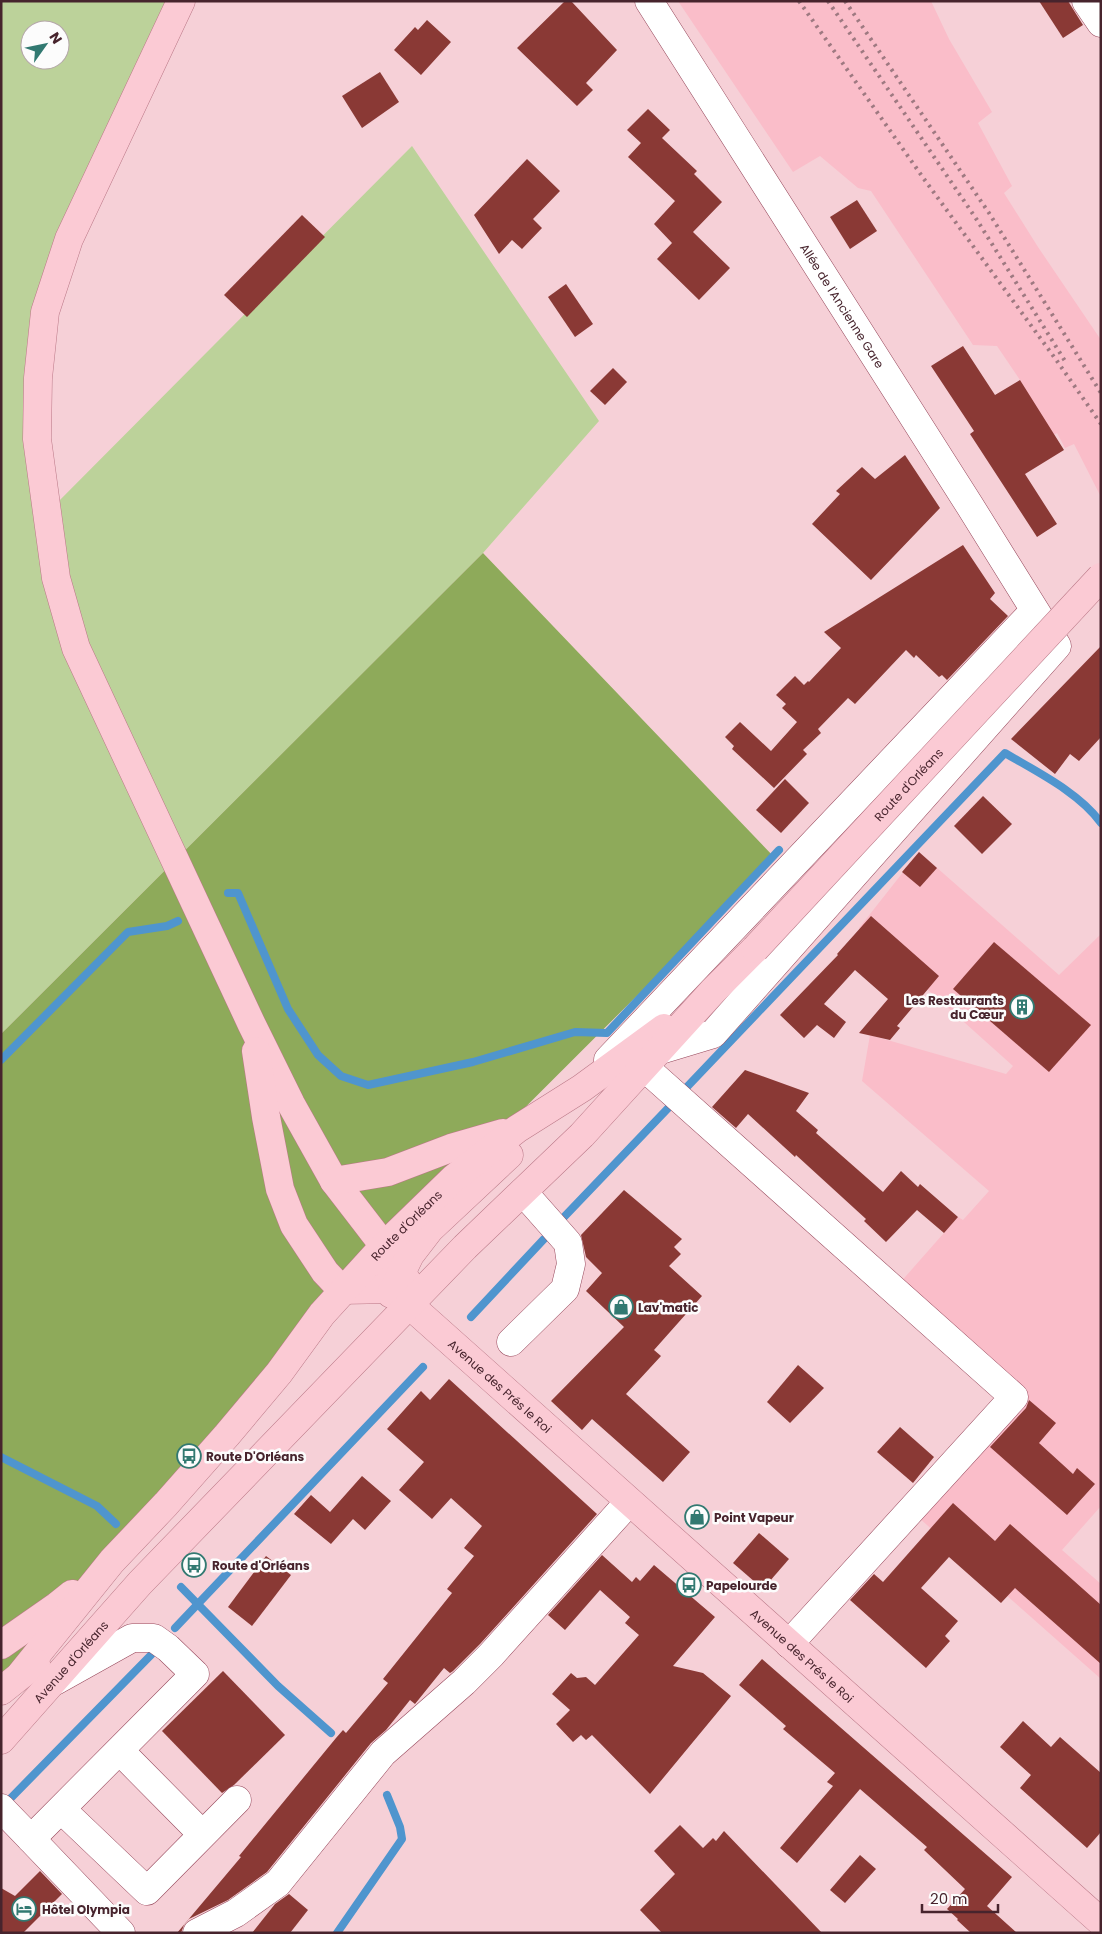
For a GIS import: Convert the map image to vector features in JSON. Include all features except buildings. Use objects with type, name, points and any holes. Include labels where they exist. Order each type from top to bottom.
[{"type":"main road","points":[[181,1],[69,239],[45,312],[38,378],[37,440],[56,578],[76,648],[252,1025],[291,1104],[334,1181],[384,1246],[401,1297]]},
{"type":"main road","name":"Route d'Orléans","points":[[401,1297],[465,1247],[582,1135],[713,991],[755,949],[1101,577]]},
{"type":"main road","name":"Route d'Orléans","points":[[11,1683],[112,1561],[227,1435],[279,1373],[342,1290],[384,1246],[454,1178],[516,1129],[582,1088],[713,991]]},
{"type":"main road","points":[[252,1025],[266,1117],[280,1189],[294,1225],[325,1272],[342,1290],[401,1297]]},
{"type":"main road","points":[[11,1683],[140,1584],[362,1353],[401,1297],[410,1255],[430,1228],[582,1088]]},
{"type":"main road","points":[[334,1181],[388,1172],[451,1148],[516,1129]]},
{"type":"main road","name":"Avenue des Prés le Roi","points":[[401,1297],[1101,1922]]},
{"type":"main road","name":"Route d'Orléans","points":[[1,1645],[57,1606],[112,1561]]},
{"type":"main road","name":"Avenue d'Orléans","points":[[1,1740],[140,1584]]},
{"type":"street","name":"Allée de l'Ancienne Gare","points":[[649,1],[970,506],[1056,646],[713,1034],[652,1058]]},
{"type":"street","points":[[1086,1],[1101,24]]},
{"type":"street","points":[[582,1088],[1034,612]]},
{"type":"street","points":[[652,1058],[1014,1397],[789,1644]]},
{"type":"street","points":[[511,1342],[564,1289],[571,1264],[568,1243],[523,1192]]},
{"type":"street","points":[[197,1933],[236,1913],[278,1883],[383,1753],[464,1682],[491,1655],[629,1502]]},
{"type":"street","points":[[32,1839],[195,1674],[168,1648],[154,1638],[132,1638],[52,1683]]},
{"type":"street","points":[[120,1751],[202,1834]]},
{"type":"street","points":[[62,1810],[146,1891],[236,1800]]},
{"type":"street","points":[[1,1808],[121,1933]]},
{"type":"shaded area","points":[[678,1],[931,1],[949,39],[992,112],[978,123],[1012,186],[1004,193],[1101,340],[1101,497],[1074,444],[1065,448],[1057,433],[1052,436],[1020,380],[997,346],[973,345],[871,191],[858,188],[820,156],[793,172]]},
{"type":"shaded area","points":[[919,852],[1059,975],[1101,934],[1101,1506],[1062,1550],[1101,1584],[1101,1679],[910,1510],[1010,1401],[891,1293],[958,1217],[963,1220],[989,1191],[862,1081],[870,1035],[1006,1074],[1013,1066],[859,928]]},
{"type":"green space","points":[[1,1],[181,1],[45,312],[47,513],[412,146],[599,421],[483,553],[1,1034]]},
{"type":"green space","points":[[483,553],[775,858],[342,1290],[1,1685],[1,1034]]},
{"type":"waterway","points":[[685,1089],[1005,753],[1070,793],[1082,802],[1101,823]]},
{"type":"waterway","points":[[228,893],[238,893],[288,1009],[318,1055],[341,1076],[368,1085],[473,1062],[575,1032],[607,1033],[779,850]]},
{"type":"waterway","points":[[1,1060],[128,932],[167,926],[178,921]]},
{"type":"waterway","points":[[564,1217],[674,1102]]},
{"type":"waterway","points":[[471,1317],[544,1239]]},
{"type":"waterway","points":[[175,1628],[423,1367]]},
{"type":"waterway","points":[[1,1457],[97,1506],[116,1524]]},
{"type":"waterway","points":[[181,1587],[278,1686],[331,1733]]},
{"type":"waterway","points":[[6,1803],[151,1655]]},
{"type":"waterway","points":[[337,1933],[402,1839],[400,1827],[387,1795]]},
{"type":"railway","points":[[799,1],[924,179],[1101,424]]},
{"type":"railway","points":[[828,1],[977,220],[1065,361]]},
{"type":"railway","points":[[845,1],[989,213],[1101,393]]},
{"type":"place","name":"Les Restaurants du Cœur","points":[[1022,1007]]},
{"type":"place","name":"Lav'matic","points":[[621,1307]]},
{"type":"place","name":"Route D'Orléans","points":[[189,1456]]},
{"type":"place","name":"Point Vapeur","points":[[697,1517]]},
{"type":"place","name":"Route d'Orléans","points":[[194,1565]]},
{"type":"place","name":"Papelourde","points":[[689,1585]]},
{"type":"place","name":"Hôtel Olympia","points":[[24,1909]]}]
